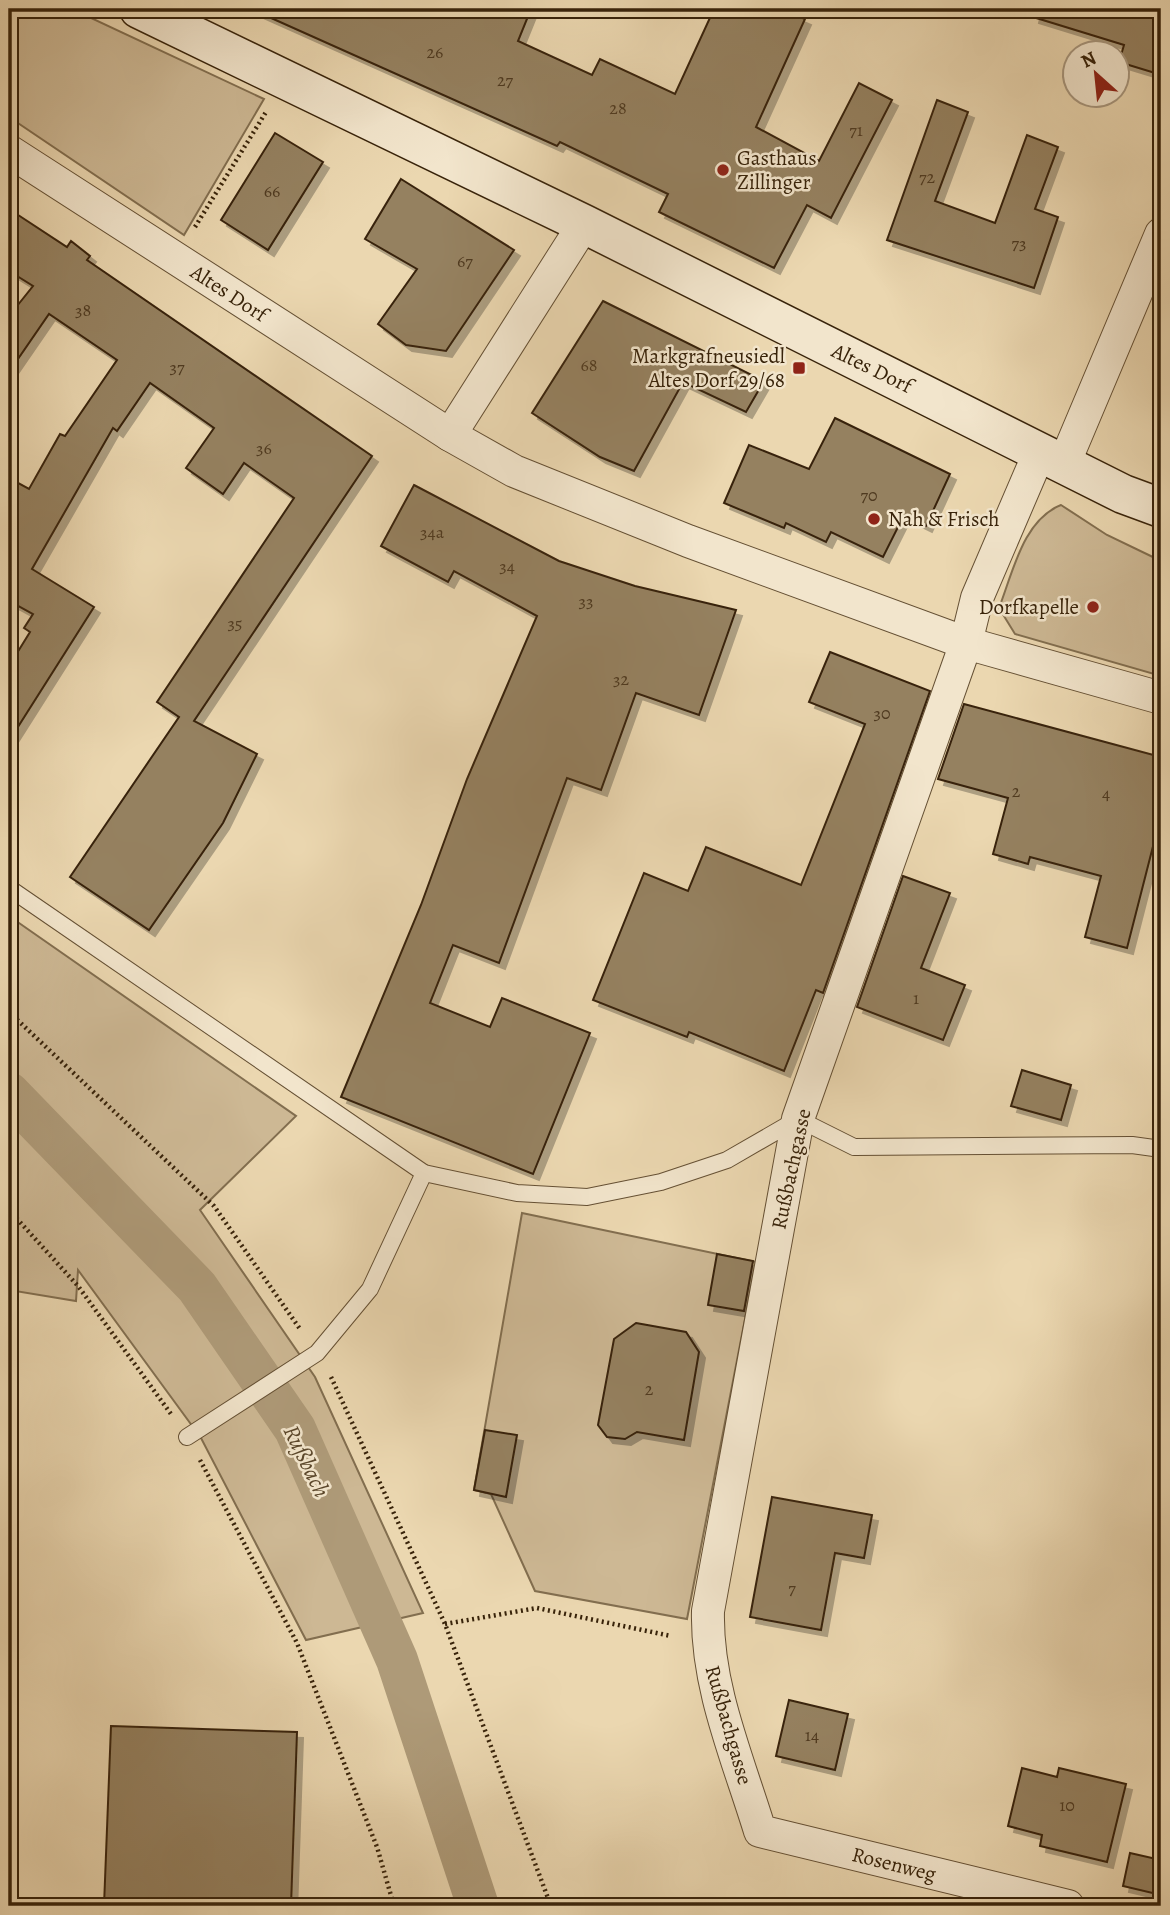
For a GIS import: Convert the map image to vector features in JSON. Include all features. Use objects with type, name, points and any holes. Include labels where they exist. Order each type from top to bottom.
[{"type":"main road","name":"Altes Dorf","points":[[139,9],[584,224],[1123,494],[1161,508]]},
{"type":"street","name":"Altes Dorf","points":[[9,151],[450,435],[514,471],[688,541],[966,643],[1161,698]]},
{"type":"street","points":[[450,435],[584,224]]},
{"type":"street","name":"Rußbachgasse","points":[[760,1831],[713,1678],[707,1643],[708,1611],[798,1119],[966,643],[977,598],[1052,458],[1161,234]]},
{"type":"street","name":"Rosenweg","points":[[760,1831],[1068,1906]]},
{"type":"lane","points":[[9,888],[424,1173],[517,1193],[587,1197],[661,1182],[727,1160],[798,1119],[855,1147],[1132,1145],[1161,1149]]},
{"type":"lane","points":[[187,1437],[313,1357],[370,1289],[424,1173]]},
{"type":"path","points":[[176,258],[268,108]]},
{"type":"path","points":[[9,1012],[214,1206],[313,1357],[331,1376],[445,1624],[551,1906]]},
{"type":"path","points":[[9,1210],[78,1286],[187,1437],[297,1643],[377,1847],[394,1906]]},
{"type":"path","points":[[445,1624],[537,1608],[707,1643]]},
{"type":"shaded area","points":[[9,9],[72,9],[264,99],[184,235],[9,117]]},
{"type":"shaded area","points":[[1061,505],[1107,535],[1157,559],[1161,548],[1161,676],[1015,634],[999,608],[1028,535],[1048,512]]},
{"type":"shaded area","points":[[9,916],[296,1116],[200,1210],[315,1377],[423,1613],[306,1640],[201,1438],[78,1270],[76,1301],[9,1290]]},
{"type":"shaded area","points":[[522,1213],[756,1262],[687,1619],[535,1591],[491,1494],[474,1490]]},
{"type":"building","points":[[251,9],[531,9],[518,41],[592,75],[600,59],[675,94],[714,9],[782,9],[805,19],[756,127],[819,161],[859,83],[892,100],[831,218],[807,205],[774,268],[659,212],[668,194],[560,142],[557,146]]},
{"type":"building","points":[[1035,9],[1161,9],[1161,51],[1155,73],[1132,66],[1132,38],[1101,38],[1033,17]]},
{"type":"building","points":[[937,100],[968,112],[935,201],[995,223],[1027,135],[1058,147],[1035,209],[1058,217],[1034,288],[887,240]]},
{"type":"building","points":[[275,133],[323,162],[268,250],[221,220]]},
{"type":"building","points":[[401,179],[514,250],[446,351],[406,345],[378,324],[417,269],[365,239]]},
{"type":"building","points":[[9,209],[67,247],[71,241],[90,256],[87,260],[372,456],[194,721],[257,754],[223,823],[149,930],[70,877],[179,717],[157,702],[294,498],[244,463],[223,494],[186,468],[214,428],[150,383],[117,431],[113,428],[32,569],[94,607],[9,741],[9,666],[30,632],[24,628],[33,614],[13,603],[9,610],[9,478],[29,489],[60,434],[65,436],[117,360],[49,314],[9,372],[9,316],[33,286],[9,271]]},
{"type":"building","points":[[603,301],[764,381],[746,412],[683,382],[634,471],[600,457],[532,413]]},
{"type":"building","points":[[835,418],[950,474],[926,526],[904,515],[883,557],[831,532],[826,542],[786,523],[784,528],[724,503],[749,445],[809,469]]},
{"type":"building","points":[[414,485],[559,561],[635,586],[736,610],[699,715],[636,693],[601,790],[567,778],[499,963],[453,945],[430,1003],[490,1027],[502,998],[590,1033],[533,1174],[341,1097],[421,905],[467,779],[537,616],[454,571],[448,582],[381,546]]},
{"type":"building","points":[[830,652],[930,691],[823,993],[816,990],[784,1071],[689,1032],[687,1037],[593,1000],[644,873],[688,891],[706,847],[801,885],[865,724],[809,702]]},
{"type":"building","points":[[964,704],[1161,757],[1161,815],[1127,948],[1085,937],[1101,876],[1030,857],[1028,864],[993,854],[1008,798],[938,779]]},
{"type":"building","points":[[903,876],[950,893],[921,968],[965,985],[943,1040],[857,1007]]},
{"type":"building","points":[[1022,1070],[1071,1085],[1061,1120],[1011,1106]]},
{"type":"building","points":[[717,1254],[753,1261],[744,1311],[708,1305]]},
{"type":"building","points":[[636,1323],[686,1332],[699,1352],[684,1440],[637,1432],[625,1439],[607,1437],[598,1425],[614,1339]]},
{"type":"building","points":[[485,1430],[517,1435],[506,1497],[474,1490]]},
{"type":"building","points":[[772,1497],[872,1515],[864,1558],[835,1553],[821,1630],[750,1617]]},
{"type":"building","points":[[789,1700],[848,1714],[835,1770],[776,1756]]},
{"type":"building","points":[[111,1726],[297,1732],[291,1906],[104,1906]]},
{"type":"building","points":[[1022,1768],[1057,1777],[1059,1768],[1126,1784],[1107,1862],[1040,1846],[1042,1835],[1008,1826]]},
{"type":"building","points":[[1130,1853],[1161,1860],[1161,1895],[1123,1886]]},
{"type":"waterway","name":"Rußbach","points":[[9,1093],[197,1287],[295,1429],[397,1660],[478,1906]]},
{"type":"place","name":"Gasthaus Zillinger","points":[[723,170]]},
{"type":"place","name":"Markgrafneusiedl Altes Dorf 29/68","points":[[799,368]]},
{"type":"place","name":"Nah & Frisch","points":[[874,519]]},
{"type":"place","name":"Dorfkapelle","points":[[1093,607]]}]
